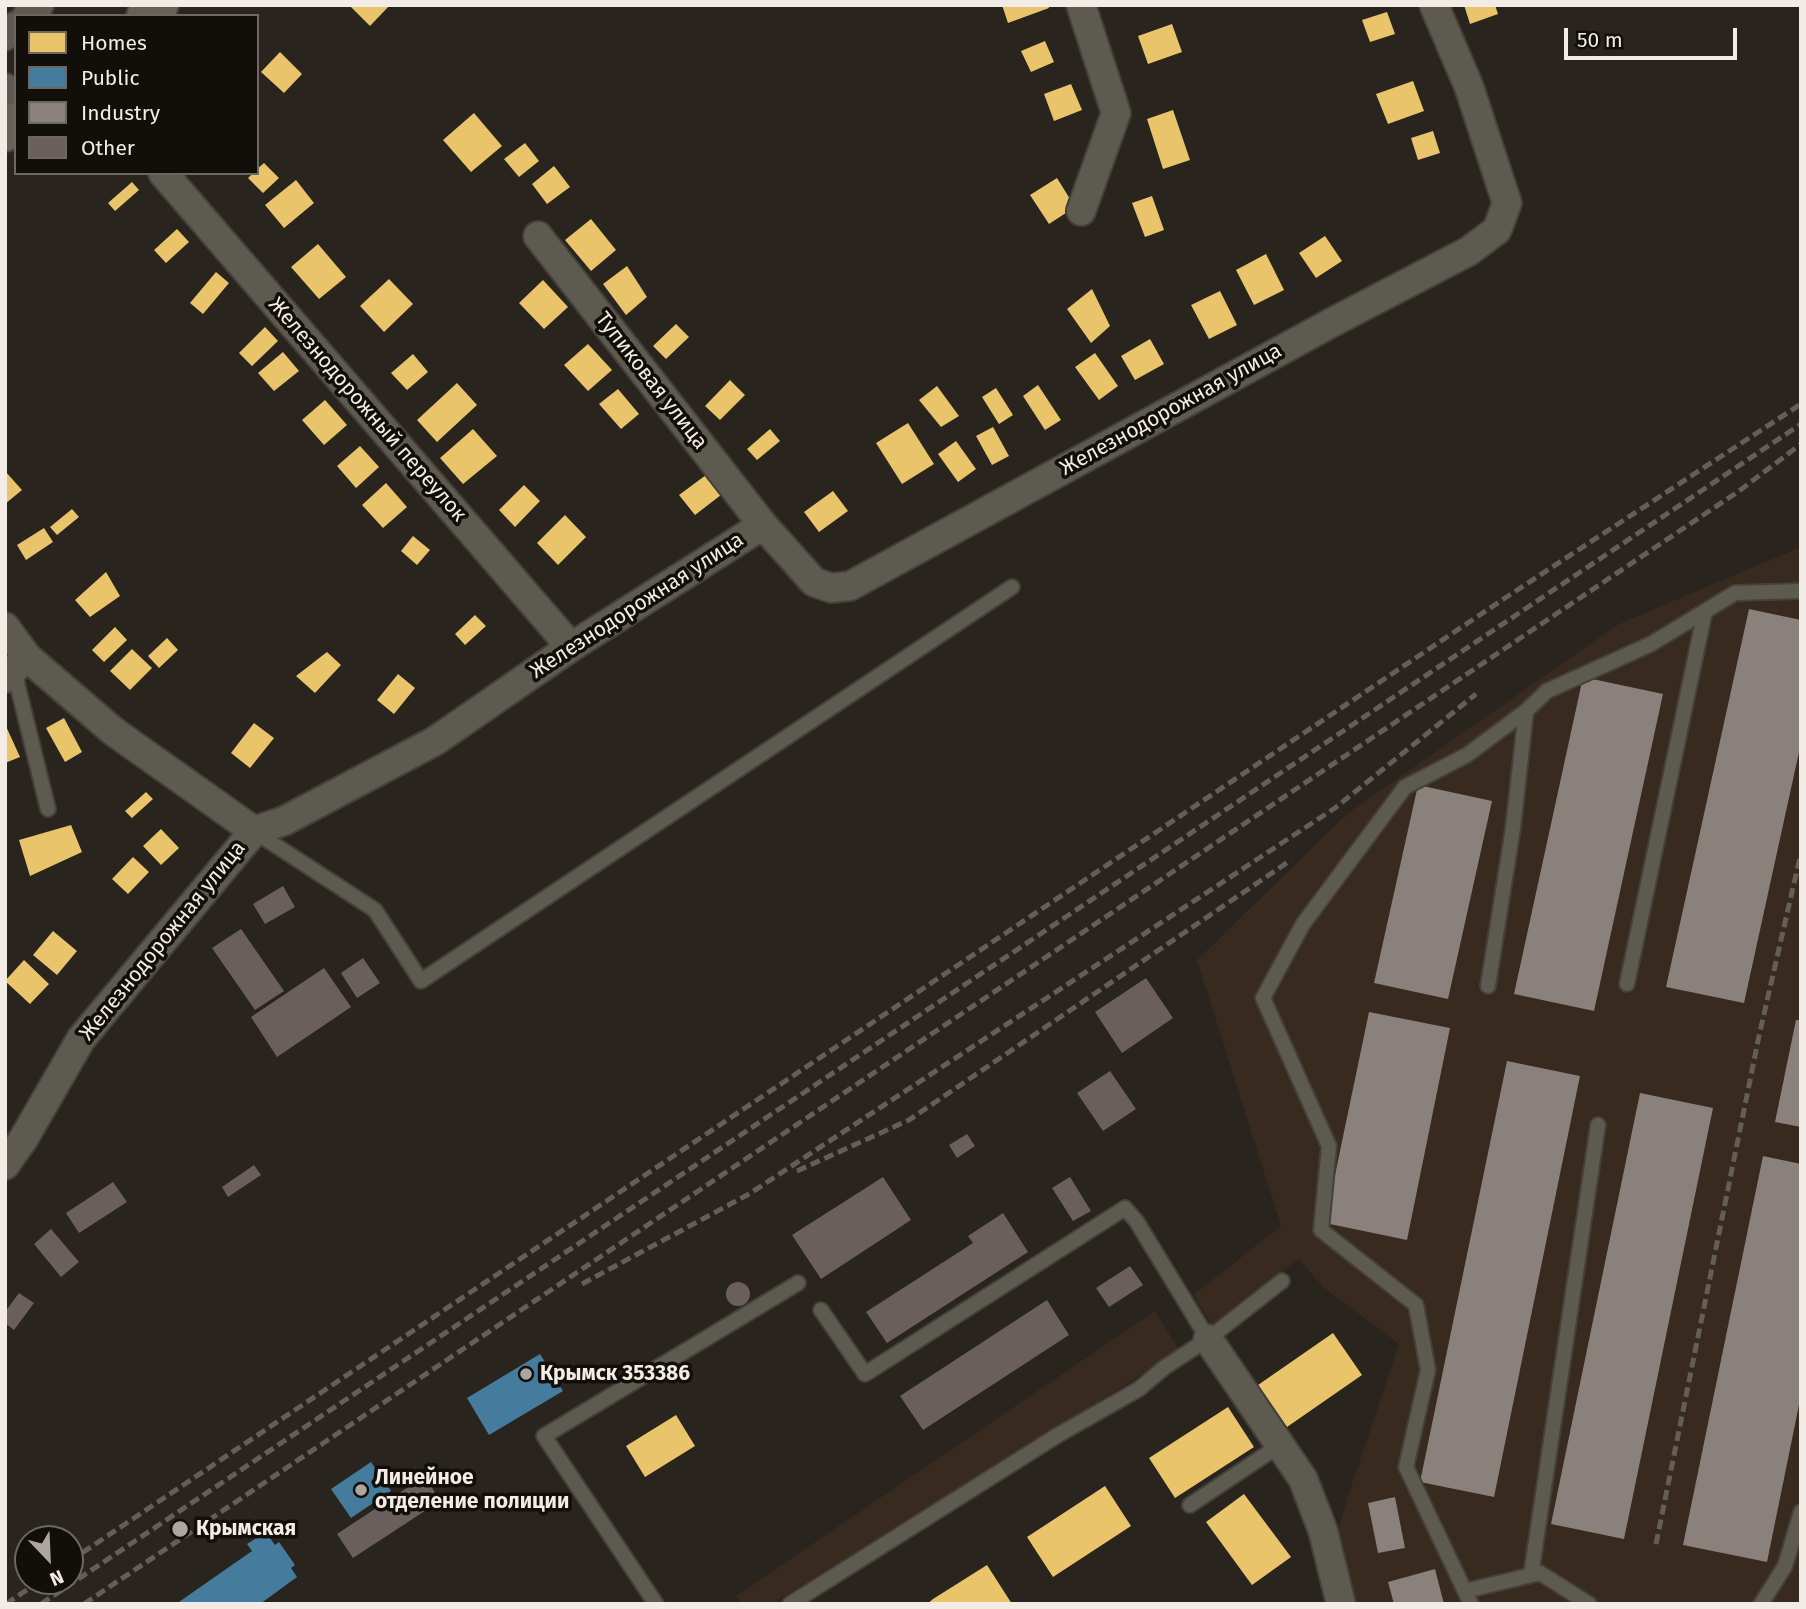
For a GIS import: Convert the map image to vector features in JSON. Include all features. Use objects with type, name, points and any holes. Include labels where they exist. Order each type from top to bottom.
[{"type":"street","points":[[1081,5],[1116,113],[1081,211]]},
{"type":"street","name":"Железнодорожная улица","points":[[5,1166],[81,1039],[254,831],[284,821],[435,741],[571,647],[763,525],[814,582],[831,588],[850,586],[1331,323],[1469,251],[1497,230],[1507,203],[1469,86],[1434,5]]},
{"type":"street","points":[[5,88],[14,104]]},
{"type":"street","name":"Железнодорожный переулок","points":[[165,175],[571,647]]},
{"type":"street","name":"Тупиковая улица","points":[[538,236],[763,525]]},
{"type":"street","points":[[5,627],[15,669],[113,731],[254,831]]},
{"type":"street","points":[[1208,1339],[1303,1479],[1324,1531],[1342,1604]]},
{"type":"lane","points":[[254,831],[374,910],[421,981],[1012,587]]},
{"type":"lane","points":[[1589,1604],[1540,1573],[1468,1597],[1406,1466],[1428,1370],[1416,1305],[1321,1230],[1329,1146],[1263,998],[1303,924],[1405,787],[1467,755],[1526,711],[1547,691],[1651,644],[1735,593],[1801,591]]},
{"type":"lane","points":[[1627,984],[1705,611]]},
{"type":"lane","points":[[15,669],[48,809]]},
{"type":"lane","points":[[1488,986],[1513,828],[1526,711]]},
{"type":"lane","points":[[1531,1575],[1598,1125]]},
{"type":"lane","points":[[821,1310],[865,1374],[1125,1208],[1137,1222],[1208,1339]]},
{"type":"lane","points":[[790,1604],[1058,1435],[1139,1389],[1282,1281]]},
{"type":"lane","points":[[656,1604],[544,1436],[798,1283]]},
{"type":"lane","points":[[1190,1505],[1280,1445]]},
{"type":"lane","points":[[1761,1604],[1785,1566],[1801,1512]]},
{"type":"shaded area","points":[[1801,547],[1801,1604],[1351,1604],[1335,1543],[1399,1344],[1323,1287],[1299,1259],[1213,1326],[1193,1295],[1281,1226],[1197,960],[1348,813],[1619,624]]},
{"type":"shaded area","points":[[1155,1311],[1180,1351],[772,1604],[741,1604],[736,1596]]},
{"type":"building: Homes","points":[[349,5],[390,5],[370,26]]},
{"type":"building: Homes","points":[[1002,5],[1048,5],[1049,8],[1008,23]]},
{"type":"building: Homes","points":[[1464,5],[1495,5],[1498,14],[1470,24]]},
{"type":"building: Homes","points":[[1387,12],[1395,34],[1370,42],[1362,20]]},
{"type":"building: Homes","points":[[1172,24],[1182,52],[1148,64],[1138,36]]},
{"type":"building: Homes","points":[[1045,41],[1054,62],[1031,72],[1021,51]]},
{"type":"building: Homes","points":[[280,52],[302,74],[284,93],[261,72]]},
{"type":"building: Homes","points":[[1413,81],[1424,111],[1388,124],[1376,94]]},
{"type":"building: Homes","points":[[1071,84],[1082,110],[1054,121],[1044,94]]},
{"type":"building: Homes","points":[[1173,110],[1190,160],[1163,169],[1147,119]]},
{"type":"building: Homes","points":[[474,113],[502,146],[471,172],[443,140]]},
{"type":"building: Homes","points":[[1433,131],[1440,153],[1418,160],[1411,138]]},
{"type":"building: Homes","points":[[525,143],[539,161],[519,177],[504,159]]},
{"type":"building: Homes","points":[[264,163],[279,178],[263,193],[248,178],[251,175],[259,175],[259,167]]},
{"type":"building: Homes","points":[[554,166],[570,187],[547,204],[532,184]]},
{"type":"building: Homes","points":[[1057,178],[1075,207],[1049,224],[1030,195]]},
{"type":"building: Homes","points":[[296,180],[314,203],[284,228],[265,205]]},
{"type":"building: Homes","points":[[132,182],[139,190],[115,211],[108,203]]},
{"type":"building: Homes","points":[[1152,196],[1164,230],[1145,237],[1132,203]]},
{"type":"building: Homes","points":[[591,219],[616,250],[591,271],[565,240]]},
{"type":"building: Homes","points":[[177,229],[189,242],[166,263],[154,250]]},
{"type":"building: Homes","points":[[1325,236],[1342,261],[1316,278],[1299,253]]},
{"type":"building: Homes","points":[[318,244],[346,277],[319,299],[291,267]]},
{"type":"building: Homes","points":[[1266,254],[1284,290],[1254,305],[1236,270]]},
{"type":"building: Homes","points":[[627,266],[647,297],[626,315],[603,284]]},
{"type":"building: Homes","points":[[216,272],[229,283],[203,314],[190,303]]},
{"type":"building: Homes","points":[[389,279],[413,304],[384,332],[360,306]]},
{"type":"building: Homes","points":[[543,280],[568,307],[544,329],[519,303]]},
{"type":"building: Homes","points":[[1092,289],[1110,326],[1091,343],[1067,309]]},
{"type":"building: Homes","points":[[1220,291],[1237,325],[1209,339],[1191,305]]},
{"type":"building: Homes","points":[[676,324],[689,337],[666,359],[653,346]]},
{"type":"building: Homes","points":[[265,327],[278,341],[252,366],[239,353]]},
{"type":"building: Homes","points":[[1150,339],[1164,364],[1135,380],[1121,356]]},
{"type":"building: Homes","points":[[588,344],[612,370],[588,391],[564,365]]},
{"type":"building: Homes","points":[[283,352],[299,371],[274,391],[258,373]]},
{"type":"building: Homes","points":[[1095,353],[1118,386],[1099,400],[1075,367]]},
{"type":"building: Homes","points":[[413,354],[428,372],[407,390],[391,373]]},
{"type":"building: Homes","points":[[730,380],[745,395],[720,420],[705,406]]},
{"type":"building: Homes","points":[[457,383],[477,405],[437,442],[417,420]]},
{"type":"building: Homes","points":[[1038,385],[1061,420],[1045,430],[1023,396]]},
{"type":"building: Homes","points":[[937,386],[959,416],[941,427],[919,400]]},
{"type":"building: Homes","points":[[996,388],[1013,415],[999,424],[982,397]]},
{"type":"building: Homes","points":[[618,389],[639,414],[621,429],[599,404]]},
{"type":"building: Homes","points":[[325,400],[347,425],[324,445],[302,420]]},
{"type":"building: Homes","points":[[908,423],[934,464],[902,484],[876,443]]},
{"type":"building: Homes","points":[[993,427],[1009,456],[992,465],[976,436]]},
{"type":"building: Homes","points":[[473,429],[497,456],[463,484],[440,458]]},
{"type":"building: Homes","points":[[770,429],[780,441],[757,460],[747,449]]},
{"type":"building: Homes","points":[[956,441],[976,469],[958,482],[938,454]]},
{"type":"building: Homes","points":[[360,446],[379,467],[356,488],[337,466]]},
{"type":"building: Homes","points":[[5,471],[22,490],[5,504]]},
{"type":"building: Homes","points":[[706,475],[721,495],[695,515],[679,495]]},
{"type":"building: Homes","points":[[386,483],[407,507],[383,528],[362,505]]},
{"type":"building: Homes","points":[[524,485],[540,501],[515,527],[499,510]]},
{"type":"building: Homes","points":[[833,491],[848,511],[819,532],[804,512]]},
{"type":"building: Homes","points":[[72,509],[79,517],[57,535],[50,527]]},
{"type":"building: Homes","points":[[565,515],[586,537],[558,565],[537,543]]},
{"type":"building: Homes","points":[[44,528],[53,542],[26,560],[17,545]]},
{"type":"building: Homes","points":[[413,536],[430,550],[417,565],[401,551]]},
{"type":"building: Homes","points":[[106,572],[120,596],[90,617],[75,600]]},
{"type":"building: Homes","points":[[475,615],[486,626],[465,645],[455,634]]},
{"type":"building: Homes","points":[[115,627],[127,640],[104,662],[92,650]]},
{"type":"building: Homes","points":[[167,638],[178,650],[159,668],[148,656]]},
{"type":"building: Homes","points":[[132,649],[152,668],[130,690],[110,671]]},
{"type":"building: Homes","points":[[327,652],[341,665],[315,693],[296,676]]},
{"type":"building: Homes","points":[[398,674],[415,688],[394,714],[377,700]]},
{"type":"building: Homes","points":[[64,718],[82,752],[65,762],[46,728]]},
{"type":"building: Homes","points":[[254,723],[274,738],[250,768],[231,753]]},
{"type":"building: Homes","points":[[5,724],[20,757],[5,763]]},
{"type":"building: Homes","points":[[146,792],[153,799],[132,818],[125,811]]},
{"type":"building: Homes","points":[[71,825],[82,852],[30,876],[19,840]]},
{"type":"building: Homes","points":[[161,829],[179,848],[161,865],[143,846]]},
{"type":"building: Homes","points":[[133,857],[149,872],[128,894],[112,879]]},
{"type":"building: Homes","points":[[53,931],[77,951],[57,975],[33,955]]},
{"type":"building: Homes","points":[[24,960],[49,984],[30,1004],[5,981]]},
{"type":"building: Homes","points":[[1333,1333],[1362,1375],[1287,1427],[1258,1385]]},
{"type":"building: Homes","points":[[1228,1407],[1254,1447],[1175,1498],[1149,1458]]},
{"type":"building: Homes","points":[[676,1415],[695,1446],[645,1477],[626,1446]]},
{"type":"building: Homes","points":[[1105,1486],[1131,1526],[1053,1577],[1027,1537]]},
{"type":"building: Homes","points":[[1244,1494],[1291,1557],[1252,1585],[1206,1522]]},
{"type":"building: Homes","points":[[987,1565],[1012,1604],[927,1604],[933,1599]]},
{"type":"building: Public","points":[[540,1354],[563,1391],[489,1435],[467,1398]]},
{"type":"building: Public","name":"Линейное отделение полиции","points":[[371,1462],[391,1491],[351,1518],[331,1489]]},
{"type":"building: Public","name":"Крымская","points":[[266,1532],[275,1545],[279,1542],[295,1565],[291,1568],[297,1577],[260,1604],[176,1604],[252,1551],[247,1544]]},
{"type":"building: Industry","points":[[1749,609],[1801,620],[1801,743],[1744,1003],[1666,987]]},
{"type":"building: Industry","points":[[1583,677],[1663,694],[1594,1011],[1514,994]]},
{"type":"building: Industry","points":[[1418,785],[1492,801],[1448,999],[1374,983]]},
{"type":"building: Industry","points":[[1369,1012],[1450,1028],[1407,1240],[1325,1223]]},
{"type":"building: Industry","points":[[1796,1020],[1801,1020],[1801,1127],[1775,1122]]},
{"type":"building: Industry","points":[[1507,1061],[1580,1076],[1494,1497],[1420,1482]]},
{"type":"building: Industry","points":[[1640,1093],[1713,1108],[1624,1539],[1551,1524]]},
{"type":"building: Industry","points":[[1763,1156],[1801,1164],[1801,1395],[1767,1562],[1683,1545]]},
{"type":"building: Industry","points":[[1395,1497],[1405,1548],[1378,1553],[1368,1503]]},
{"type":"building: Industry","points":[[1435,1569],[1444,1604],[1394,1604],[1388,1582]]},
{"type":"building: Other","points":[[283,886],[295,907],[265,924],[253,904]]},
{"type":"building: Other","points":[[241,929],[284,991],[255,1010],[212,948]]},
{"type":"building: Other","points":[[363,958],[380,983],[357,998],[341,973]]},
{"type":"building: Other","points":[[324,968],[351,1007],[277,1057],[251,1017]]},
{"type":"building: Other","points":[[1146,978],[1173,1018],[1122,1053],[1095,1012]]},
{"type":"building: Other","points":[[1110,1071],[1136,1109],[1103,1131],[1077,1093]]},
{"type":"building: Other","points":[[967,1134],[975,1146],[957,1158],[949,1145]]},
{"type":"building: Other","points":[[254,1165],[261,1175],[228,1197],[222,1187]]},
{"type":"building: Other","points":[[883,1177],[911,1220],[821,1279],[792,1235]]},
{"type":"building: Other","points":[[1070,1177],[1091,1211],[1073,1221],[1052,1188]]},
{"type":"building: Other","points":[[113,1182],[127,1202],[79,1233],[66,1213]]},
{"type":"building: Other","points":[[1003,1213],[1028,1252],[887,1343],[866,1312],[973,1243],[968,1236]]},
{"type":"building: Other","points":[[51,1229],[79,1262],[61,1277],[34,1244]]},
{"type":"building: Other","points":[[1130,1266],[1143,1285],[1109,1307],[1096,1288]]},
{"type":"building: Other","points":[[738,1282],[747,1285],[750,1294],[747,1303],[738,1306],[729,1303],[726,1294],[729,1285]]},
{"type":"building: Other","points":[[19,1293],[34,1303],[14,1330],[5,1323],[5,1312]]},
{"type":"building: Other","points":[[1047,1300],[1069,1335],[923,1430],[900,1396]]},
{"type":"building: Other","points":[[425,1476],[440,1501],[353,1558],[337,1534]]},
{"type":"railway","points":[[84,1552],[1505,598],[1801,404]]},
{"type":"railway","points":[[41,1604],[1801,424]]},
{"type":"railway","points":[[84,1604],[1739,491],[1801,444]]},
{"type":"railway","points":[[582,1284],[749,1194],[1335,808],[1476,694]]},
{"type":"railway","points":[[1656,1544],[1759,1036],[1801,853]]},
{"type":"railway","points":[[797,1171],[909,1120],[1291,860]]},
{"type":"railway","points":[[6,1604],[19,1595]]},
{"type":"place","name":"Крымск 353386","points":[[526,1374]]},
{"type":"place","name":"Линейное отделение полиции","points":[[361,1490]]},
{"type":"place","name":"Крымская","points":[[180,1529]]}]
